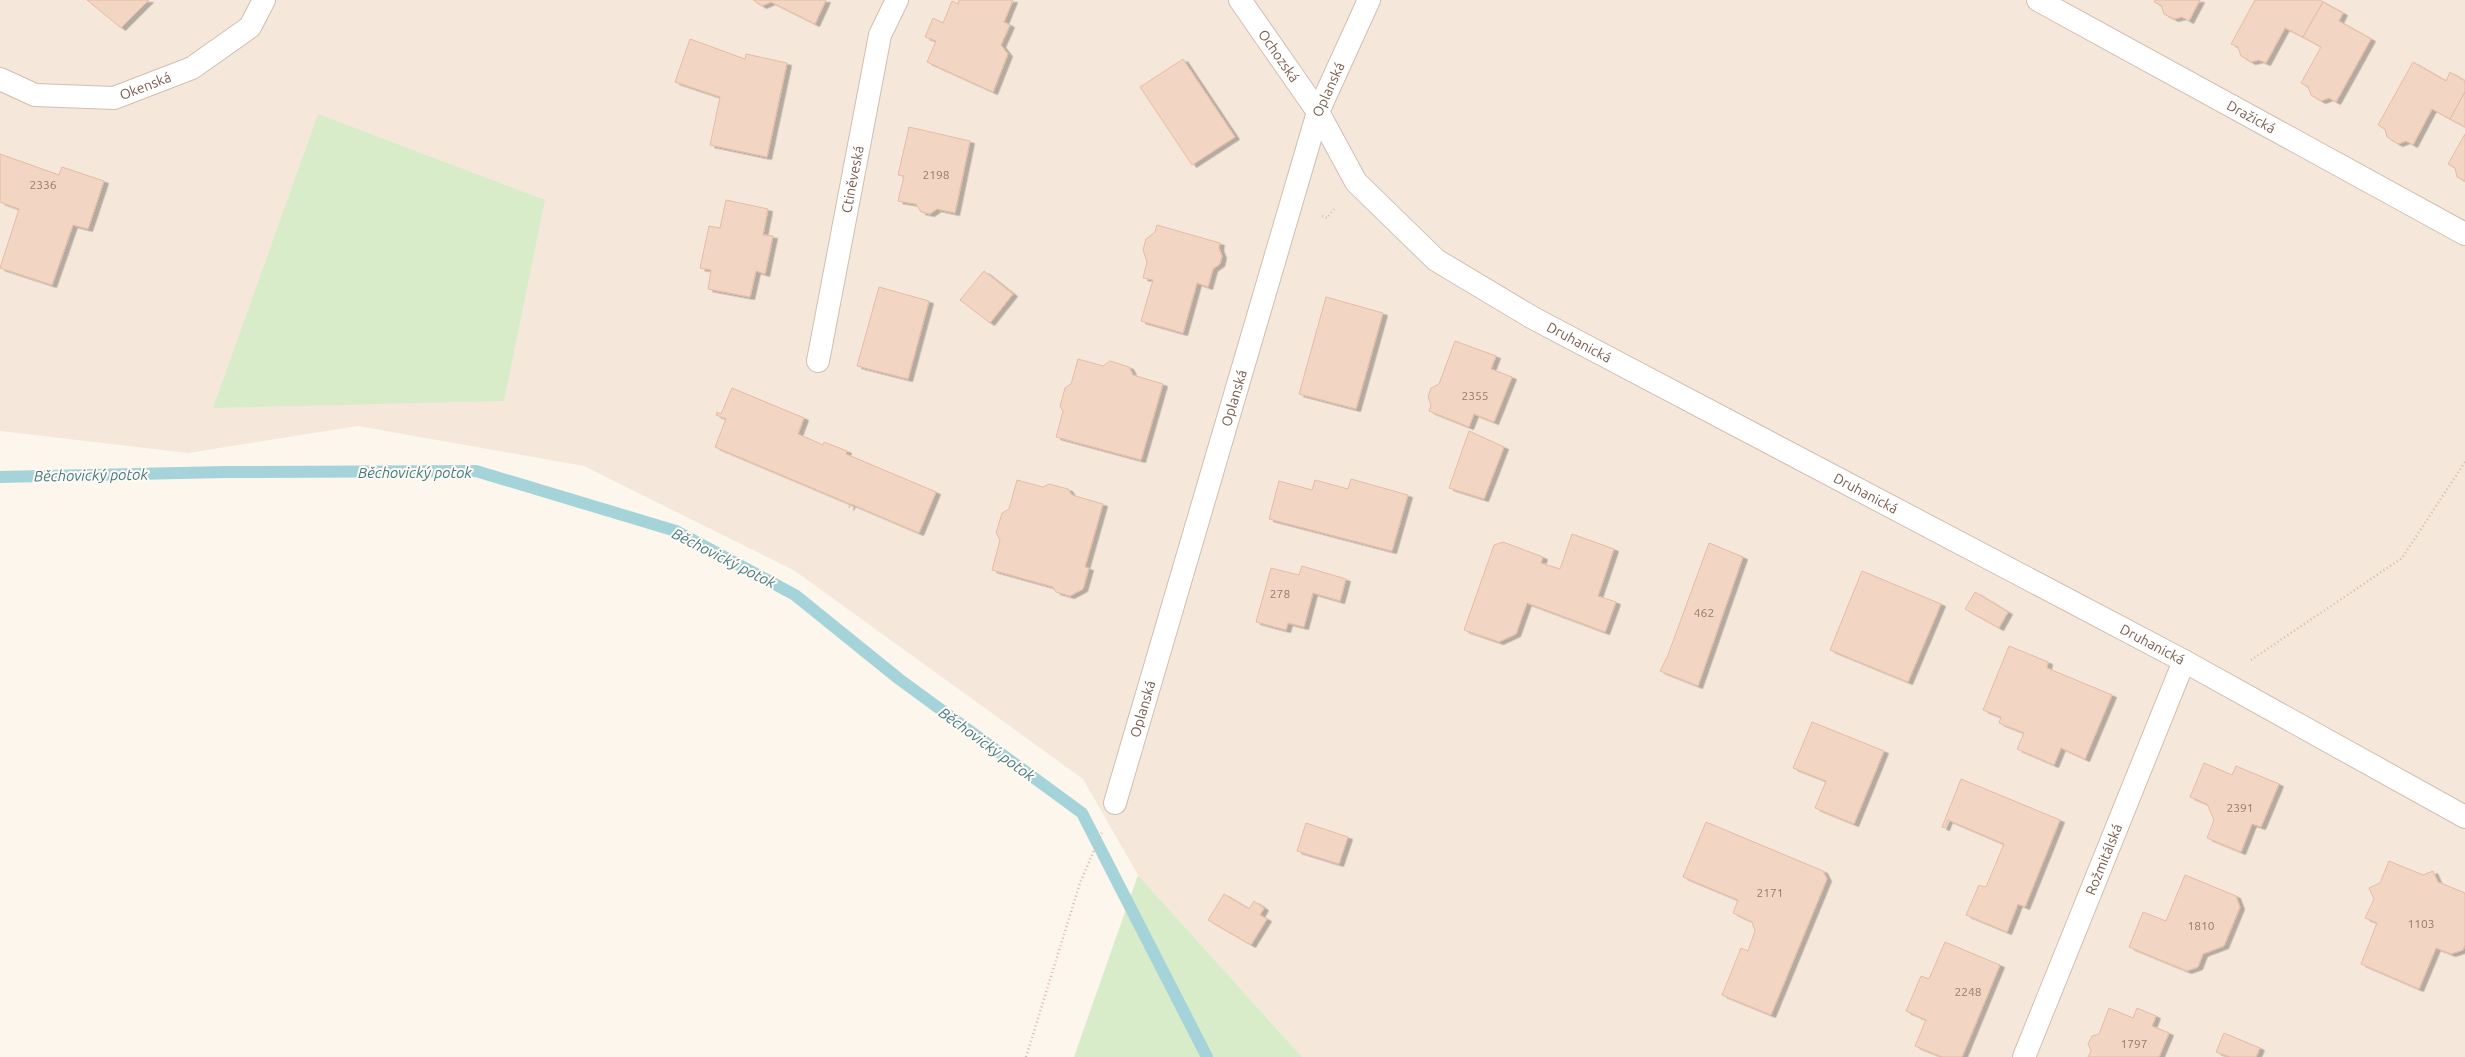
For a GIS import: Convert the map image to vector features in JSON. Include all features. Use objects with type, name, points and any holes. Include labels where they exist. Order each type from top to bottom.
[{"type":"street","name":"Okenská","points":[[0,79],[35,96],[114,98],[192,68],[250,27],[264,0]]},
{"type":"street","name":"Ctiněveská","points":[[818,361],[880,35],[897,0]]},
{"type":"street","name":"Ochozská","points":[[1240,0],[1318,112]]},
{"type":"street","name":"Oplanská","points":[[1115,803],[1318,112],[1369,0]]},
{"type":"street","name":"Dražická","points":[[2038,0],[2465,234]]},
{"type":"street","name":"Druhanická","points":[[1318,112],[1356,182],[1436,260],[1533,318],[2184,661],[2465,817]]},
{"type":"street","name":"Rožmitálská","points":[[2024,1057],[2184,661]]},
{"type":"path","points":[[2220,681],[2402,558],[2465,462]]},
{"type":"path","points":[[1026,1057],[1080,883],[1115,803]]},
{"type":"shaded area","points":[[0,0],[2465,0],[2465,1057],[1302,1057],[1138,875],[1083,779],[795,571],[584,466],[358,426],[188,453],[0,431]]},
{"type":"green space","points":[[318,114],[545,200],[504,401],[213,408]]},
{"type":"green space","points":[[1138,875],[1302,1057],[1074,1057]]},
{"type":"building","points":[[87,0],[149,0],[121,28]]},
{"type":"building","points":[[753,0],[826,0],[815,24],[771,2],[762,6]]},
{"type":"building","points":[[959,0],[1013,0],[1004,22],[1010,25],[1001,45],[1008,54],[993,92],[927,62],[936,41],[925,37],[933,18],[943,23],[952,1],[958,4]]},
{"type":"building","points":[[2155,0],[2200,0],[2189,21],[2182,17],[2174,19],[2164,14],[2161,5],[2154,2]]},
{"type":"building","points":[[2255,0],[2320,0],[2323,2],[2303,37],[2285,28],[2266,63],[2259,60],[2251,62],[2241,56],[2238,47],[2231,44]]},
{"type":"building","points":[[2323,2],[2343,13],[2339,21],[2371,39],[2336,102],[2329,98],[2321,101],[2311,95],[2308,87],[2301,83],[2321,47],[2303,37]]},
{"type":"building","points":[[690,39],[745,59],[746,54],[787,63],[767,157],[710,145],[720,97],[675,82]]},
{"type":"building","points":[[1183,59],[1235,137],[1192,165],[1140,87]]},
{"type":"building","points":[[2413,62],[2446,81],[2450,72],[2465,81],[2465,92],[2450,119],[2432,109],[2413,145],[2406,141],[2398,144],[2387,137],[2385,129],[2378,125]]},
{"type":"building","points":[[2465,92],[2465,127],[2450,119]]},
{"type":"building","points":[[909,127],[970,141],[955,213],[937,209],[930,214],[921,212],[916,204],[898,201],[904,176],[898,175]]},
{"type":"building","points":[[2465,134],[2465,181],[2457,177],[2455,168],[2448,164]]},
{"type":"building","points":[[0,154],[59,175],[62,167],[104,181],[88,229],[73,225],[52,285],[0,268],[19,209],[0,202]]},
{"type":"building","points":[[726,200],[768,209],[763,235],[773,236],[765,274],[756,271],[750,297],[708,289],[711,270],[700,268],[709,226],[720,228]]},
{"type":"building","points":[[1157,225],[1220,243],[1219,248],[1222,256],[1220,264],[1213,269],[1208,287],[1197,283],[1183,333],[1141,321],[1153,280],[1143,278],[1147,262],[1143,250],[1146,239],[1155,232]]},
{"type":"building","points":[[984,271],[1013,294],[990,323],[960,300]]},
{"type":"building","points":[[879,287],[929,301],[908,379],[857,366]]},
{"type":"building","points":[[1326,297],[1383,313],[1356,409],[1299,394]]},
{"type":"building","points":[[1455,341],[1496,356],[1491,369],[1512,377],[1494,422],[1474,414],[1469,427],[1429,411],[1431,405],[1428,397],[1431,388],[1439,384]]},
{"type":"building","points":[[1078,359],[1103,366],[1110,361],[1129,367],[1133,375],[1163,384],[1141,460],[1056,437],[1063,411],[1060,406],[1065,388],[1071,384]]},
{"type":"building","points":[[732,388],[804,418],[798,434],[823,445],[824,442],[847,451],[846,454],[936,492],[919,533],[851,504],[849,508],[850,504],[715,447],[726,419],[716,415],[717,412],[721,414]]},
{"type":"building","points":[[1469,431],[1504,447],[1484,499],[1449,488]]},
{"type":"building","points":[[1351,479],[1408,495],[1392,551],[1269,519],[1279,481],[1312,490],[1315,480],[1348,489]]},
{"type":"building","points":[[1017,480],[1043,487],[1049,484],[1068,489],[1072,495],[1103,504],[1085,567],[1089,568],[1083,589],[1070,596],[1056,592],[1053,587],[992,570],[1000,540],[996,533],[1002,513],[1009,509]]},
{"type":"building","points":[[1572,534],[1614,549],[1598,596],[1616,602],[1605,632],[1527,603],[1516,634],[1499,642],[1464,630],[1494,545],[1503,542],[1543,557],[1541,563],[1560,569]]},
{"type":"building","points":[[1709,543],[1743,557],[1698,686],[1660,671],[1668,655]]},
{"type":"building","points":[[1302,566],[1346,579],[1340,601],[1313,593],[1304,627],[1288,623],[1286,630],[1256,622],[1271,568],[1299,575]]},
{"type":"building","points":[[1862,571],[1941,604],[1908,682],[1830,650]]},
{"type":"building","points":[[1975,592],[2008,612],[1999,628],[1965,609]]},
{"type":"building","points":[[2009,646],[2048,662],[2047,668],[2112,695],[2085,759],[2061,748],[2054,765],[2017,749],[2024,733],[1999,723],[2001,717],[1983,710]]},
{"type":"building","points":[[1812,722],[1884,751],[1854,824],[1815,808],[1826,781],[1793,768]]},
{"type":"building","points":[[2204,763],[2232,775],[2236,766],[2279,784],[2261,827],[2252,824],[2241,852],[2207,838],[2214,820],[2207,804],[2190,797]]},
{"type":"building","points":[[1961,779],[2060,820],[2025,907],[2018,904],[2007,932],[1966,915],[1979,885],[1986,887],[2004,844],[1948,820],[1945,828],[1942,827]]},
{"type":"building","points":[[1706,822],[1823,871],[1827,879],[1771,1015],[1722,995],[1741,948],[1748,951],[1755,931],[1752,922],[1733,913],[1738,900],[1683,877]]},
{"type":"building","points":[[1306,823],[1348,837],[1339,864],[1297,851]]},
{"type":"building","points":[[2389,861],[2423,875],[2433,871],[2438,882],[2465,893],[2465,945],[2463,950],[2451,954],[2436,948],[2419,989],[2361,964],[2377,923],[2365,918],[2374,899],[2369,888],[2380,883]]},
{"type":"building","points":[[2185,875],[2236,896],[2240,907],[2224,946],[2203,954],[2198,967],[2187,971],[2129,947],[2143,912],[2166,921]]},
{"type":"building","points":[[1224,894],[1249,909],[1254,901],[1264,908],[1260,915],[1267,919],[1251,945],[1208,920]]},
{"type":"building","points":[[1945,942],[2000,965],[1962,1057],[1942,1057],[1915,1046],[1926,1020],[1906,1011],[1921,976],[1929,979]]},
{"type":"building","points":[[2109,1008],[2133,1018],[2137,1008],[2156,1016],[2152,1026],[2169,1033],[2159,1057],[2088,1057],[2091,1051],[2088,1044],[2092,1036],[2099,1034]]},
{"type":"building","points":[[2224,1033],[2260,1048],[2256,1057],[2230,1057],[2216,1052]]},
{"type":"waterway","name":"Běchovický potok","points":[[0,477],[225,472],[476,471],[676,531],[795,595],[899,679],[1082,813],[1207,1057]]}]
